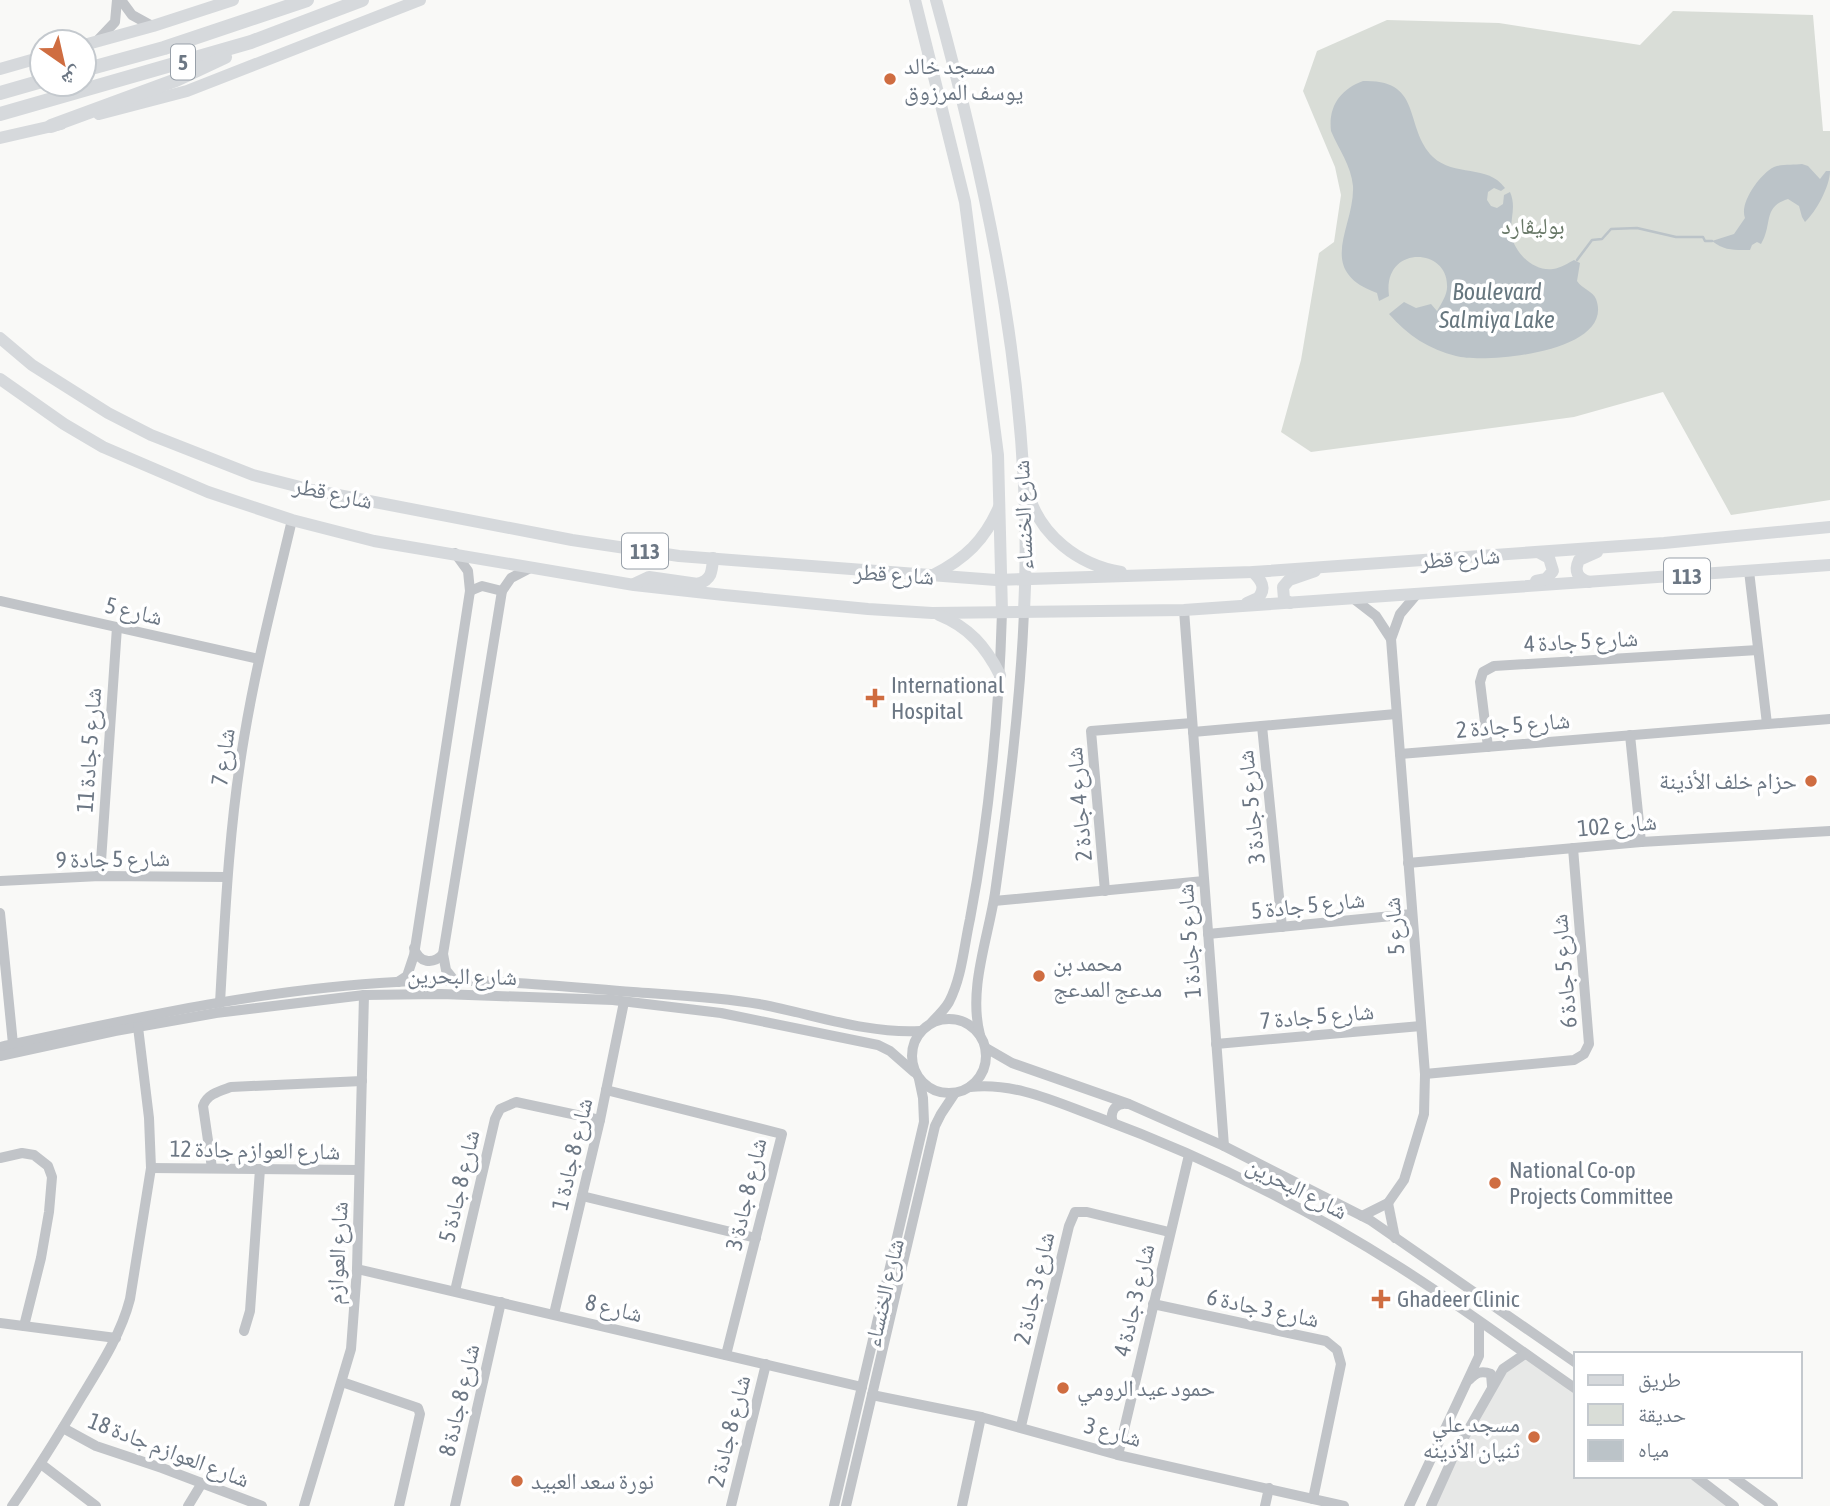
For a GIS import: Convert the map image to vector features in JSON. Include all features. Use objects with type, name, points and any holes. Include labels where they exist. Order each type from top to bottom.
[{"type":"highway","name":"5","points":[[98,66],[164,48],[307,0]]},
{"type":"highway","name":"5","points":[[0,114],[251,42],[362,0]]},
{"type":"highway","points":[[51,126],[176,80],[251,42]]},
{"type":"highway","points":[[0,93],[28,85]]},
{"type":"main road","points":[[98,41],[233,0]]},
{"type":"main road","points":[[0,138],[187,91],[420,0]]},
{"type":"main road","name":"شارع الخنساء","points":[[915,0],[965,202],[990,381],[1000,504],[1002,612]]},
{"type":"main road","name":"شارع الخنساء","points":[[936,0],[962,94],[990,227],[1014,378],[1023,478],[1026,579],[1024,612]]},
{"type":"main road","points":[[0,69],[28,61]]},
{"type":"main road","name":"شارع قطر","points":[[0,338],[32,365],[108,413],[151,435],[253,475],[312,490],[572,540],[679,556],[1002,580],[1253,572],[1617,546],[1830,527]]},
{"type":"main road","name":"شارع قطر","points":[[0,379],[64,424],[103,447],[208,492],[292,520],[374,541],[634,584],[868,609],[932,612],[1184,610],[1830,565]]},
{"type":"main road","points":[[1023,478],[1031,505],[1045,529],[1065,548],[1089,562],[1115,571],[1145,576]]},
{"type":"main road","points":[[930,576],[954,565],[974,548],[990,528],[1000,504]]},
{"type":"main road","points":[[1590,582],[1581,579],[1577,573],[1579,560],[1617,546]]},
{"type":"main road","points":[[1501,588],[1546,579],[1553,565],[1549,558],[1538,552]]},
{"type":"main road","points":[[634,584],[649,578],[698,584],[710,577],[713,558]]},
{"type":"main road","points":[[1290,603],[1284,599],[1282,593],[1289,580],[1331,565]]},
{"type":"main road","points":[[1230,607],[1255,601],[1261,594],[1262,580],[1253,572]]},
{"type":"main road","points":[[932,612],[954,621],[974,636],[989,654],[1000,676]]},
{"type":"street","points":[[119,0],[132,15],[153,26]]},
{"type":"street","points":[[98,36],[115,22],[119,0]]},
{"type":"street","name":"شارع 7","points":[[220,1003],[226,877],[244,739],[259,659],[292,520]]},
{"type":"street","points":[[398,982],[407,976],[412,962],[470,591],[468,571],[455,553]]},
{"type":"street","points":[[454,980],[446,970],[443,954],[502,591],[518,573],[534,566]]},
{"type":"street","points":[[1749,572],[1767,724]]},
{"type":"street","points":[[470,591],[482,586],[502,591]]},
{"type":"street","name":"شارع 5","points":[[1388,1203],[1404,1180],[1418,1138],[1423,1114],[1425,1074],[1391,639],[1400,614],[1417,594]]},
{"type":"street","points":[[1354,599],[1376,616],[1391,639]]},
{"type":"street","name":"شارع 5","points":[[0,601],[259,659]]},
{"type":"street","name":"شارع 5 جادة 1","points":[[1184,610],[1224,1146]]},
{"type":"street","name":"شارع الخنساء","points":[[932,1022],[948,1005],[955,988],[974,897],[988,796],[1000,676],[1002,612]]},
{"type":"street","name":"شارع الخنساء","points":[[980,1035],[975,1016],[976,995],[994,901],[1017,715],[1024,612]]},
{"type":"street","name":"شارع 5 جادة 11","points":[[100,877],[117,627]]},
{"type":"street","name":"شارع 5 جادة 4","points":[[1488,747],[1480,682],[1483,672],[1494,666],[1758,650]]},
{"type":"street","points":[[1193,727],[1262,726],[1396,714]]},
{"type":"street","name":"شارع 5 جادة 2","points":[[1400,754],[1830,719]]},
{"type":"street","name":"شارع 5 جادة 3","points":[[1262,726],[1282,927]]},
{"type":"street","name":"شارع 4 جادة 2","points":[[1105,891],[1091,731],[1193,727]]},
{"type":"street","points":[[1629,735],[1641,842]]},
{"type":"street","name":"شارع 102","points":[[1408,863],[1641,842],[1830,831]]},
{"type":"street","name":"شارع 5 جادة 6","points":[[1425,1074],[1574,1060],[1584,1054],[1589,1044],[1573,848]]},
{"type":"street","name":"شارع 5 جادة 9","points":[[0,881],[100,877],[226,877]]},
{"type":"street","points":[[994,901],[1204,881]]},
{"type":"street","points":[[0,913],[13,1044]]},
{"type":"street","name":"شارع 5 جادة 5","points":[[1208,934],[1412,914]]},
{"type":"street","points":[[414,948],[424,960],[435,961],[443,954]]},
{"type":"street","name":"شارع البحرين","points":[[0,1047],[136,1017],[220,1003],[358,984],[454,980],[713,999],[758,1004],[884,1031],[920,1031]]},
{"type":"street","name":"شارع البحرين","points":[[0,1056],[229,1011],[364,995],[441,994],[624,1002],[721,1013],[878,1045],[890,1051],[917,1076]]},
{"type":"street","name":"شارع العوازم","points":[[304,1506],[351,1349],[357,1269],[364,995]]},
{"type":"street","name":"شارع 8 جادة 1","points":[[554,1314],[607,1090],[624,1002]]},
{"type":"street","points":[[942,1019],[963,1021],[980,1035],[986,1048],[984,1070],[970,1087],[955,1093],[935,1091],[917,1076],[911,1051],[920,1031],[932,1022],[942,1019]]},
{"type":"street","name":"شارع 5 جادة 7","points":[[1216,1044],[1421,1026]]},
{"type":"street","points":[[12,1506],[41,1464],[116,1338],[130,1299],[151,1168],[149,1118],[138,1027]]},
{"type":"street","name":"شارع البحرين","points":[[986,1048],[1012,1063],[1129,1104],[1224,1146],[1362,1216],[1574,1362]]},
{"type":"street","name":"شارع الخنساء","points":[[834,1506],[924,1122],[923,1098],[917,1076]]},
{"type":"street","points":[[212,1168],[203,1106],[215,1093],[231,1087],[362,1081]]},
{"type":"street","name":"شارع البحرين","points":[[970,1087],[1002,1085],[1034,1094],[1189,1155],[1301,1210],[1404,1270],[1574,1388]]},
{"type":"street","name":"شارع 8 جادة 3","points":[[607,1090],[782,1133],[726,1355]]},
{"type":"street","name":"شارع الخنساء","points":[[846,1506],[935,1126],[955,1093]]},
{"type":"street","name":"شارع 8 جادة 5","points":[[455,1291],[495,1119],[500,1109],[516,1102],[600,1119]]},
{"type":"street","points":[[1112,1123],[1114,1108],[1119,1104],[1129,1104]]},
{"type":"street","points":[[0,1158],[22,1153],[34,1155],[48,1166],[52,1177],[41,1258],[24,1326]]},
{"type":"street","name":"شارع 3 جادة 4","points":[[1118,1455],[1189,1155]]},
{"type":"street","name":"شارع العوازم جادة 12","points":[[151,1168],[359,1170]]},
{"type":"street","points":[[244,1331],[250,1311],[260,1169]]},
{"type":"street","points":[[582,1196],[756,1238]]},
{"type":"street","points":[[1362,1216],[1388,1203],[1395,1238]]},
{"type":"street","name":"شارع 3 جادة 2","points":[[1021,1426],[1069,1226],[1075,1212],[1087,1212],[1169,1232]]},
{"type":"street","name":"شارع 8","points":[[357,1269],[862,1387]]},
{"type":"street","name":"شارع 8 جادة 8","points":[[455,1506],[501,1302]]},
{"type":"street","name":"شارع 3 جادة 6","points":[[1153,1304],[1325,1341],[1337,1350],[1341,1364],[1313,1499]]},
{"type":"street","points":[[1409,1506],[1479,1356],[1479,1322]]},
{"type":"street","points":[[0,1323],[116,1338]]},
{"type":"street","points":[[1432,1506],[1454,1455],[1503,1369],[1525,1354]]},
{"type":"street","name":"شارع 8 جادة 2","points":[[730,1506],[766,1364]]},
{"type":"street","points":[[1468,1381],[1480,1372],[1485,1372],[1491,1374],[1492,1387]]},
{"type":"street","points":[[342,1382],[418,1408],[420,1414],[399,1506]]},
{"type":"street","name":"شارع 3","points":[[872,1395],[1021,1426],[1118,1455],[1344,1506]]},
{"type":"street","points":[[962,1506],[981,1417]]},
{"type":"street","name":"شارع العوازم جادة 18","points":[[63,1428],[96,1446],[262,1506]]},
{"type":"street","points":[[41,1464],[96,1506]]},
{"type":"street","points":[[1698,1478],[1734,1506]]},
{"type":"street","points":[[1735,1478],[1773,1506]]},
{"type":"street","points":[[188,1506],[201,1483]]},
{"type":"street","points":[[1265,1506],[1269,1488]]},
{"type":"shaded area","points":[[1525,1354],[1574,1391],[1574,1478],[1694,1478],[1731,1506],[1432,1506],[1503,1369]]},
{"type":"green space","name":"بوليڤارد","points":[[1673,11],[1813,15],[1823,131],[1830,131],[1830,500],[1731,515],[1663,392],[1574,417],[1311,452],[1281,432],[1301,360],[1319,253],[1334,242],[1341,195],[1335,167],[1303,91],[1317,51],[1387,20],[1499,23],[1640,45]]},
{"type":"water","name":"Boulevard Salmiya Lake","points":[[1363,81],[1382,82],[1404,96],[1424,145],[1441,163],[1490,176],[1498,181],[1505,188],[1501,191],[1494,188],[1488,192],[1487,200],[1491,206],[1497,208],[1503,204],[1504,195],[1510,192],[1513,207],[1512,238],[1525,259],[1545,269],[1559,268],[1574,260],[1580,263],[1577,281],[1596,299],[1597,317],[1587,331],[1568,342],[1519,355],[1493,358],[1456,356],[1420,341],[1403,329],[1389,314],[1404,302],[1416,308],[1431,304],[1437,311],[1444,299],[1447,285],[1444,272],[1437,264],[1427,258],[1404,260],[1395,267],[1389,279],[1389,296],[1379,301],[1377,293],[1358,284],[1347,272],[1342,260],[1342,247],[1353,186],[1347,164],[1331,131],[1331,122],[1334,106],[1342,94]]},
{"type":"water","points":[[1777,166],[1808,166],[1820,179],[1826,171],[1830,171],[1822,198],[1805,222],[1799,206],[1788,199],[1780,202],[1771,212],[1761,244],[1757,242],[1750,250],[1734,250],[1721,247],[1712,241],[1734,234],[1745,218],[1748,197],[1768,171]]},
{"type":"waterway","points":[[1577,260],[1592,240],[1602,239],[1611,229],[1637,228],[1676,237],[1703,237],[1705,241],[1712,241]]},
{"type":"place","name":"مسجد خالد يوسف المرزوق","points":[[890,79]]},
{"type":"place","name":"International Hospital","points":[[875,698]]},
{"type":"place","name":"حزام خلف الأذينة","points":[[1811,781]]},
{"type":"place","name":"محمد بن مدعج المدعج","points":[[1039,976]]},
{"type":"place","name":"National Co-op Projects Committee","points":[[1495,1183]]},
{"type":"place","name":"Ghadeer Clinic","points":[[1381,1299]]},
{"type":"place","name":"حمود عيد الرومي","points":[[1063,1388]]},
{"type":"place","name":"مسجد علي ثنيان الأذينه","points":[[1534,1437]]},
{"type":"place","name":"نورة سعد العبيد","points":[[517,1481]]}]
